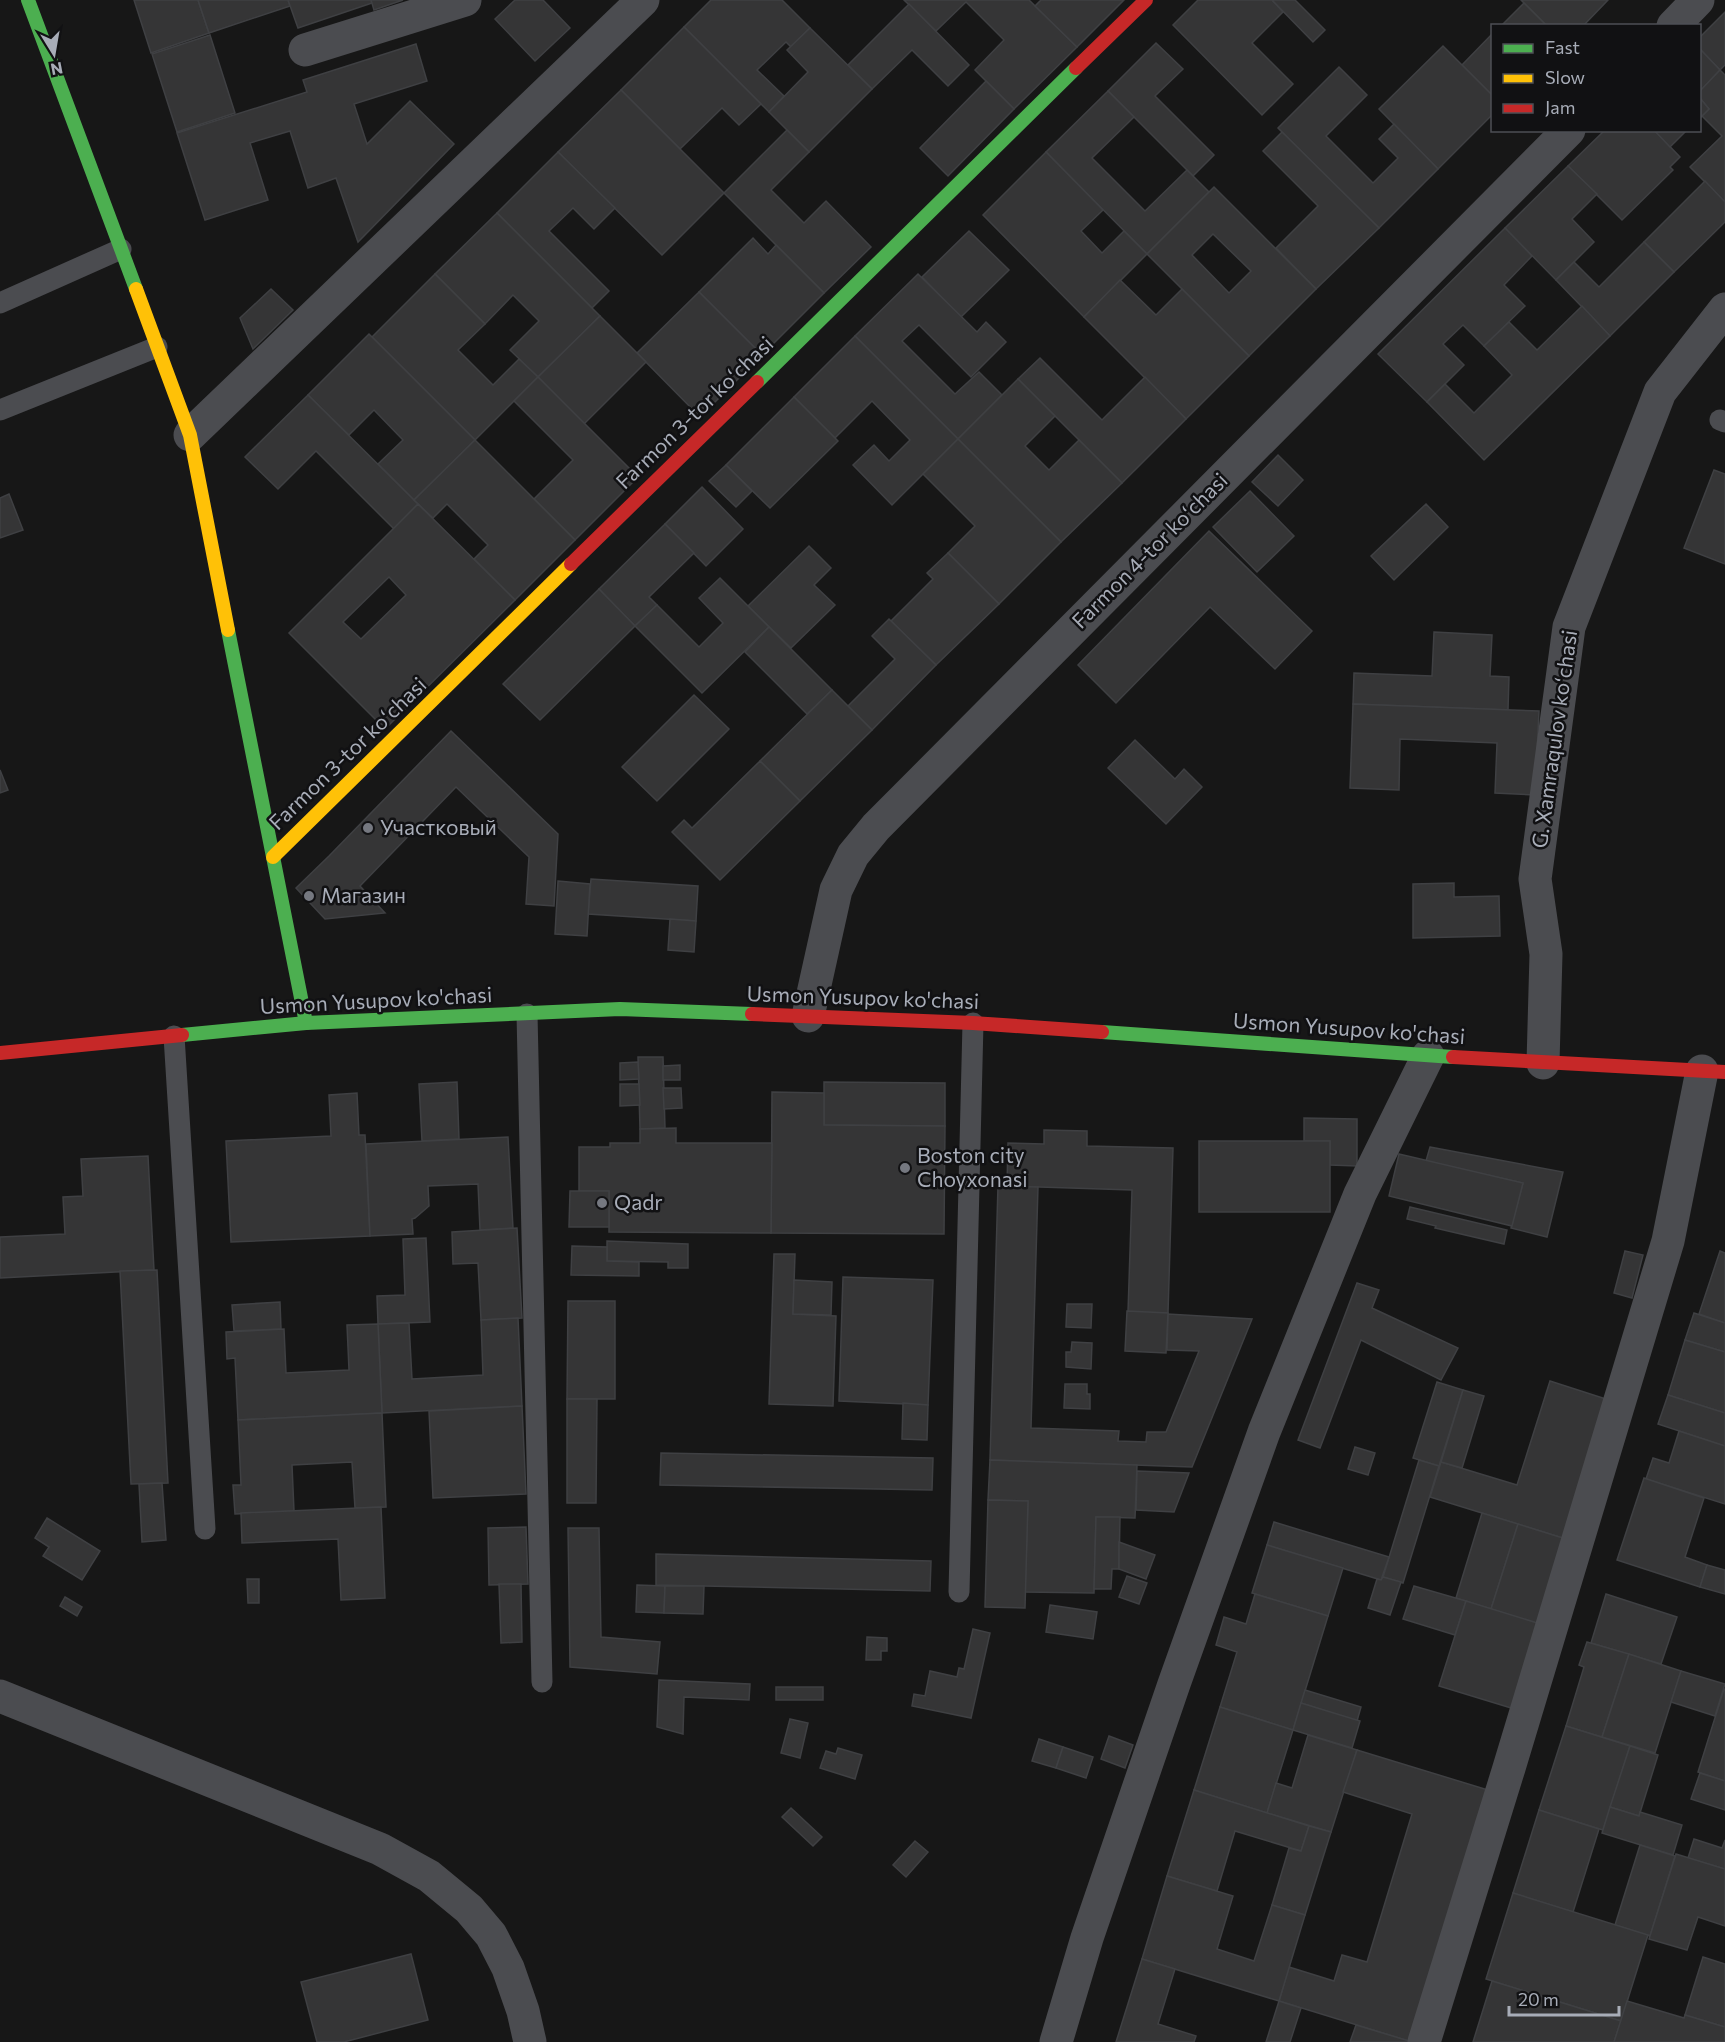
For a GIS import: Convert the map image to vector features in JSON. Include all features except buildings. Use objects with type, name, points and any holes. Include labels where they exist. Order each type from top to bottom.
[{"type":"street","points":[[28,0],[190,435],[306,1023]]},
{"type":"street","points":[[305,50],[465,0]]},
{"type":"street","points":[[190,435],[643,0]]},
{"type":"street","name":"Farmon 3-tor koʻchasi","points":[[273,857],[1146,0]]},
{"type":"street","points":[[1675,24],[1698,0]]},
{"type":"street","name":"Farmon 4-tor koʻchasi","points":[[808,1016],[836,890],[853,855],[876,827],[1567,132]]},
{"type":"street","name":"G. Xamraqulov koʻchasi","points":[[1543,1063],[1546,954],[1535,879],[1569,627],[1660,392],[1725,309]]},
{"type":"street","name":"Usmon Yusupov ko'chasi","points":[[0,1053],[306,1023],[620,1009],[973,1023],[1428,1056],[1714,1071]]},
{"type":"street","points":[[1056,2042],[1087,1938],[1166,1706],[1264,1432],[1360,1194],[1428,1056]]},
{"type":"street","points":[[1424,2042],[1668,1242],[1714,1071]]},
{"type":"street","points":[[0,1696],[380,1849],[429,1876],[469,1909],[491,1935],[508,1968],[523,2011],[530,2042]]},
{"type":"lane","points":[[0,303],[121,249]]},
{"type":"lane","points":[[0,410],[157,347]]},
{"type":"lane","points":[[527,1014],[542,1682]]},
{"type":"lane","points":[[958,1592],[973,1023]]},
{"type":"lane","points":[[174,1036],[205,1529]]},
{"type":"traffic: fast","points":[[28,0],[136,289]]},
{"type":"traffic: fast","points":[[757,382],[1076,68]]},
{"type":"traffic: fast","points":[[228,630],[306,1023]]},
{"type":"traffic: fast","points":[[182,1035],[306,1023],[620,1009],[752,1014]]},
{"type":"traffic: fast","points":[[1102,1032],[1453,1057]]},
{"type":"traffic: slow","points":[[136,289],[190,435],[228,630]]},
{"type":"traffic: slow","points":[[273,857],[571,564]]},
{"type":"traffic: jam","points":[[1076,68],[1146,0]]},
{"type":"traffic: jam","points":[[571,564],[757,382]]},
{"type":"traffic: jam","points":[[752,1014],[973,1023],[1102,1032]]},
{"type":"traffic: jam","points":[[0,1053],[182,1035]]},
{"type":"traffic: jam","points":[[1453,1057],[1725,1072]]},
{"type":"place","name":"Участковый","points":[[368,828]]},
{"type":"place","name":"Магазин","points":[[309,896]]},
{"type":"place","name":"Boston city Choyxonasi","points":[[905,1168]]},
{"type":"place","name":"Qadr","points":[[602,1203]]}]
